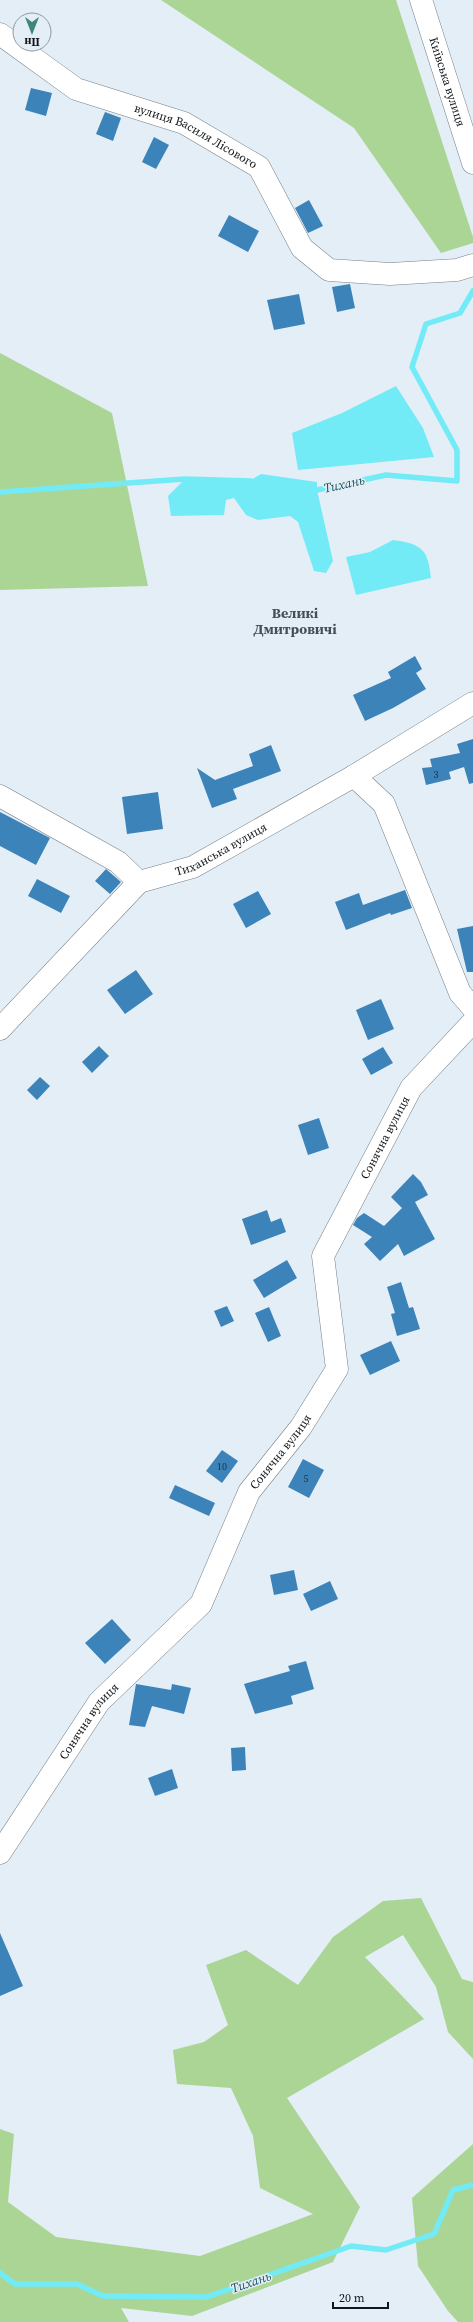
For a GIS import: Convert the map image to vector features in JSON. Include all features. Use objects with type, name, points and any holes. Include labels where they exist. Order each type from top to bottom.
[{"type":"street","name":"Київська вулиця","points":[[421,0],[473,163]]},
{"type":"street","name":"вулиця Василя Лісового","points":[[0,34],[76,89],[184,123],[259,167],[302,248],[329,270],[390,274],[457,270],[473,265]]},
{"type":"street","name":"Тиханська вулиця","points":[[139,882],[194,867],[354,776],[473,703]]},
{"type":"street","points":[[354,776],[384,804],[460,993],[473,1008]]},
{"type":"street","points":[[0,796],[118,862],[139,882],[0,1030]]},
{"type":"street","name":"Сонячна вулиця","points":[[0,1853],[100,1702],[201,1604],[250,1492],[301,1427],[337,1369],[323,1256],[411,1088],[473,1022]]},
{"type":"green space","points":[[161,0],[396,0],[473,237],[473,243],[441,253],[354,128]]},
{"type":"green space","points":[[0,353],[112,413],[148,586],[0,590]]},
{"type":"green space","points":[[421,1898],[462,1979],[473,1982],[473,2059],[448,2032],[436,1987],[403,1935],[365,1957],[424,2019],[287,2098],[360,2207],[333,2262],[192,2316],[121,2308],[129,2322],[0,2322],[0,2129],[14,2134],[8,2202],[56,2237],[200,2256],[313,2214],[260,2188],[253,2136],[231,2088],[177,2084],[173,2050],[204,2042],[228,2025],[206,1965],[246,1950],[298,1985],[333,1937],[383,1901]]},
{"type":"green space","points":[[473,2144],[473,2322],[458,2322],[448,2311],[418,2266],[412,2198]]},
{"type":"water","points":[[396,386],[423,428],[434,457],[298,470],[292,433],[342,413]]},
{"type":"water","points":[[261,474],[317,482],[317,490],[333,561],[326,573],[314,571],[298,522],[290,516],[258,520],[246,515],[234,498],[226,500],[224,515],[171,516],[168,496],[185,479],[249,481]]},
{"type":"water","points":[[393,540],[417,546],[422,550],[428,560],[431,578],[356,595],[346,557],[370,552]]},
{"type":"building","points":[[31,88],[52,93],[46,116],[25,110]]},
{"type":"building","points":[[105,112],[121,118],[113,141],[96,134]]},
{"type":"building","points":[[154,137],[169,145],[156,169],[142,162]]},
{"type":"building","points":[[309,200],[323,226],[308,233],[295,208]]},
{"type":"building","points":[[229,215],[259,231],[248,252],[218,236]]},
{"type":"building","points":[[350,284],[355,308],[337,312],[332,287]]},
{"type":"building","points":[[299,294],[305,324],[274,330],[267,300]]},
{"type":"building","points":[[415,656],[422,669],[416,673],[426,689],[393,708],[365,721],[353,695],[391,678],[388,672]]},
{"type":"building","points":[[473,739],[473,783],[469,784],[464,767],[449,772],[451,779],[426,785],[422,768],[432,767],[430,759],[460,753],[457,744]]},
{"type":"building","points":[[271,745],[281,771],[233,789],[237,799],[212,808],[197,768],[215,780],[253,766],[249,754]]},
{"type":"building","points":[[158,792],[163,829],[127,834],[122,797]]},
{"type":"building","points":[[0,812],[50,838],[36,865],[0,846]]},
{"type":"building","points":[[106,869],[121,882],[110,894],[95,881]]},
{"type":"building","points":[[37,879],[70,896],[61,913],[28,896]]},
{"type":"building","points":[[405,890],[412,908],[391,915],[390,913],[346,930],[335,902],[359,893],[363,905]]},
{"type":"building","points":[[258,891],[271,914],[246,928],[233,904]]},
{"type":"building","points":[[473,926],[473,972],[467,972],[457,929]]},
{"type":"building","points":[[136,970],[153,994],[125,1014],[107,990]]},
{"type":"building","points":[[381,999],[394,1029],[368,1040],[356,1010]]},
{"type":"building","points":[[99,1046],[109,1056],[92,1073],[82,1062]]},
{"type":"building","points":[[383,1047],[393,1063],[371,1075],[362,1059]]},
{"type":"building","points":[[40,1077],[50,1086],[37,1100],[27,1090]]},
{"type":"building","points":[[319,1118],[329,1148],[308,1155],[298,1125]]},
{"type":"building","points":[[413,1174],[421,1182],[428,1195],[415,1202],[435,1239],[404,1256],[398,1244],[380,1261],[364,1244],[372,1237],[353,1225],[357,1218],[364,1213],[384,1226],[402,1208],[391,1197]]},
{"type":"building","points":[[267,1210],[271,1222],[281,1218],[286,1232],[251,1245],[242,1219]]},
{"type":"building","points":[[287,1260],[297,1278],[264,1298],[253,1280]]},
{"type":"building","points":[[401,1282],[409,1308],[413,1307],[420,1329],[397,1336],[391,1314],[395,1313],[387,1287]]},
{"type":"building","points":[[227,1306],[234,1321],[221,1327],[214,1311]]},
{"type":"building","points":[[269,1307],[281,1336],[268,1342],[255,1313]]},
{"type":"building","points":[[391,1341],[400,1361],[370,1375],[360,1355]]},
{"type":"building","points":[[222,1450],[238,1461],[222,1483],[206,1471]]},
{"type":"building","points":[[303,1459],[324,1470],[309,1498],[288,1487]]},
{"type":"building","points":[[175,1485],[215,1503],[209,1516],[169,1498]]},
{"type":"building","points":[[294,1570],[298,1590],[274,1595],[270,1575]]},
{"type":"building","points":[[330,1581],[338,1599],[311,1611],[303,1594]]},
{"type":"building","points":[[112,1619],[131,1640],[105,1664],[85,1643]]},
{"type":"building","points":[[306,1661],[314,1689],[291,1696],[293,1704],[255,1714],[244,1684],[290,1671],[288,1666]]},
{"type":"building","points":[[136,1684],[171,1690],[172,1684],[191,1688],[184,1714],[152,1706],[145,1727],[129,1725]]},
{"type":"building","points":[[245,1747],[246,1770],[232,1771],[231,1748]]},
{"type":"building","points":[[172,1769],[178,1788],[155,1796],[148,1778]]},
{"type":"building","points":[[0,1933],[23,1986],[0,1996]]},
{"type":"waterway","name":"Тихань","points":[[309,489],[317,490],[386,475],[457,481],[457,450],[412,367],[426,324],[460,313],[473,291]]},
{"type":"waterway","name":"Тихань","points":[[0,492],[185,479],[251,481]]},
{"type":"waterway","name":"Тихань","points":[[0,2273],[15,2284],[77,2284],[103,2296],[207,2297],[351,2246],[386,2250],[434,2234],[453,2190],[473,2185]]},
{"type":"district","name":"Великі Дмитровичі","points":[[295,622]]}]
